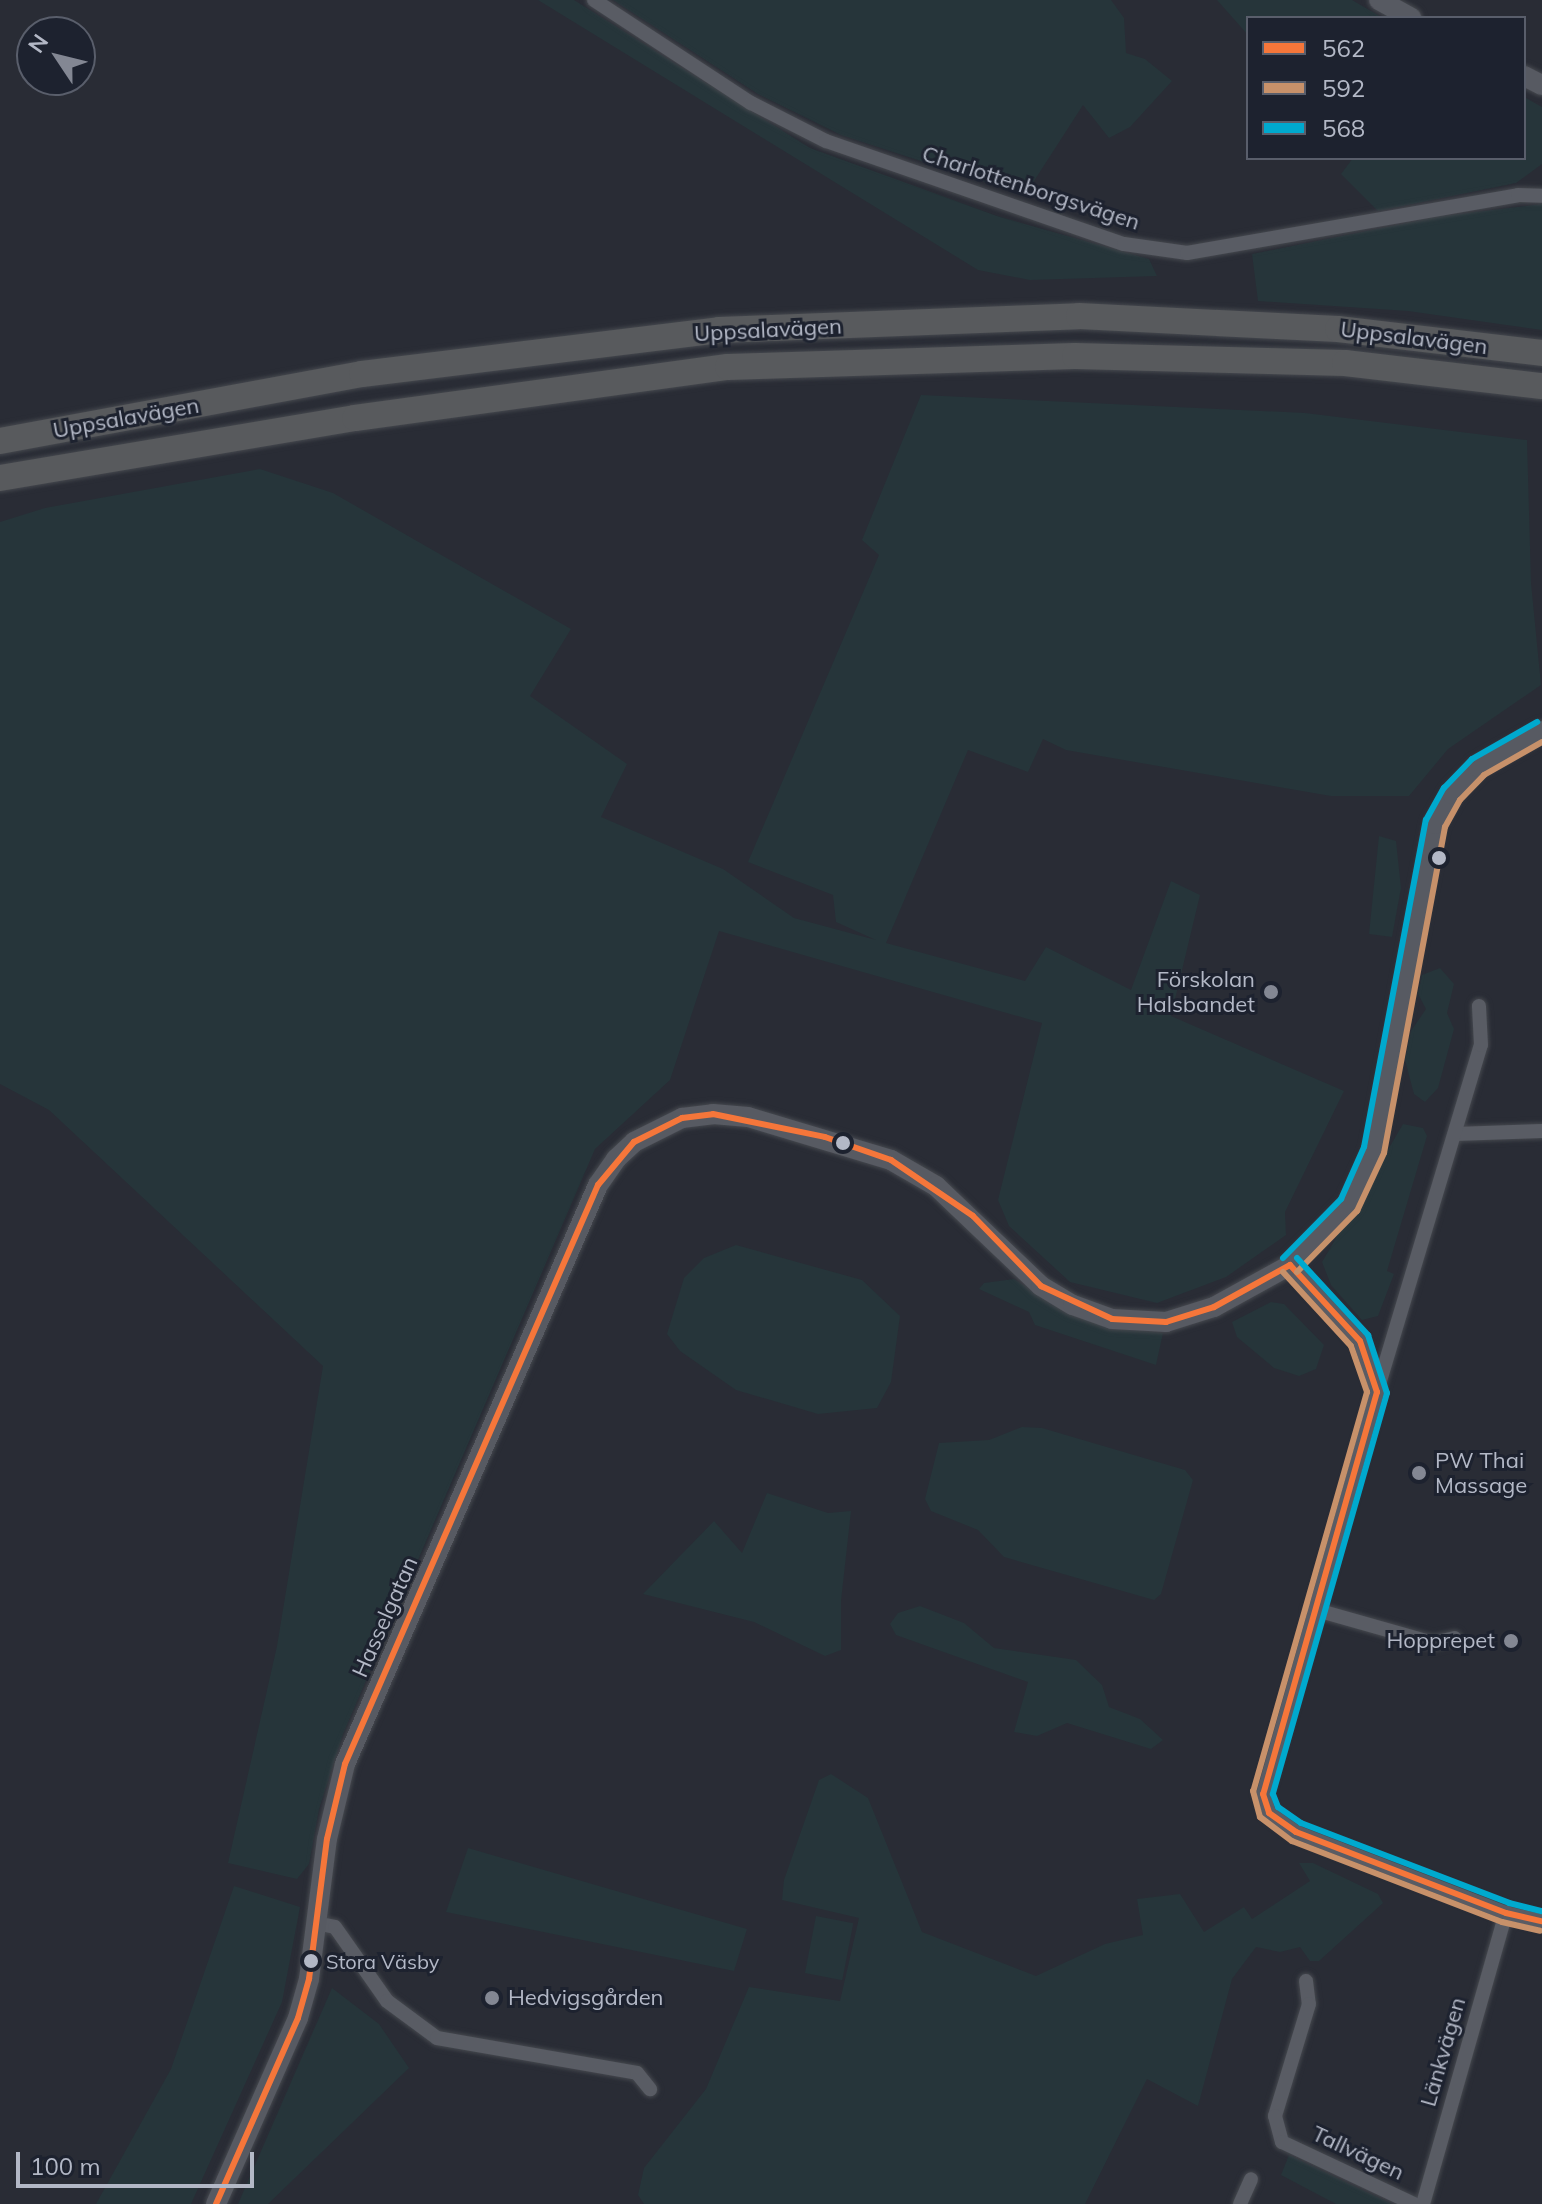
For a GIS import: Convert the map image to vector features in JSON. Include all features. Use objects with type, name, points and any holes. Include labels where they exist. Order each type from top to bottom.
[{"type":"highway","name":"Uppsalavägen","points":[[0,441],[362,374],[719,330],[1079,316],[1338,329],[1542,353]]},
{"type":"highway","name":"Uppsalavägen","points":[[0,478],[355,418],[728,367],[1075,356],[1345,363],[1542,386]]},
{"type":"street","name":"Charlottenborgsvägen","points":[[594,0],[751,103],[826,141],[1124,244],[1187,253],[1518,195],[1542,196]]},
{"type":"street","points":[[1379,0],[1407,16]]},
{"type":"street","name":"Hasselgatan","points":[[216,2204],[298,2018],[316,1923],[327,1839],[345,1764],[598,1185],[634,1142],[682,1118],[713,1114],[825,1137],[891,1160],[936,1186],[973,1216],[1041,1286],[1112,1319],[1166,1322],[1214,1307],[1290,1265],[1349,1205],[1374,1150],[1435,824],[1452,794],[1478,767],[1542,731]]},
{"type":"street","points":[[1479,1006],[1481,1045],[1313,1609],[1263,1794],[1269,1813],[1296,1832],[1506,1913],[1542,1921]]},
{"type":"street","points":[[1455,1134],[1542,1131]]},
{"type":"street","points":[[1290,1265],[1360,1341],[1377,1392]]},
{"type":"street","points":[[1313,1609],[1433,1643],[1454,1638]]},
{"type":"street","name":"Länkvägen","points":[[1423,2204],[1506,1913]]},
{"type":"street","points":[[316,1923],[335,1927],[387,2001],[437,2038],[637,2073],[650,2089]]},
{"type":"street","name":"Tallvägen","points":[[1306,1981],[1309,2004],[1275,2116],[1282,2142],[1414,2204]]},
{"type":"street","points":[[1240,2204],[1251,2179]]},
{"type":"shaded area","points":[[538,0],[574,0],[810,148],[997,216],[1149,259],[1157,276],[1030,280],[978,270]]},
{"type":"shaded area","points":[[613,0],[1111,0],[1124,18],[1126,53],[1145,59],[1172,81],[1130,127],[1109,138],[1083,105],[1025,195],[841,135],[758,94]]},
{"type":"shaded area","points":[[1217,0],[1352,0],[1380,16],[1246,16],[1246,33]]},
{"type":"shaded area","points":[[1526,98],[1542,107],[1542,164],[1516,183],[1378,211],[1341,174],[1352,160],[1526,160]]},
{"type":"shaded area","points":[[1542,204],[1542,330],[1408,311],[1258,301],[1252,254],[1441,216]]},
{"type":"shaded area","points":[[921,395],[1305,413],[1527,440],[1531,583],[1541,685],[1448,749],[1409,796],[1331,796],[1066,750],[1043,739],[1028,772],[968,750],[886,943],[1025,981],[1046,947],[1131,990],[1171,881],[1200,895],[1171,1016],[1344,1091],[1285,1212],[1286,1235],[1226,1277],[1157,1303],[1070,1282],[1009,1226],[998,1200],[1042,1023],[719,931],[670,1080],[595,1149],[343,1734],[319,1809],[309,1864],[297,1879],[228,1863],[277,1646],[323,1366],[49,1110],[0,1084],[0,522],[45,508],[260,469],[333,493],[571,629],[530,696],[627,764],[601,817],[723,869],[794,918],[876,940],[836,922],[833,895],[748,862],[879,555],[862,540]]},
{"type":"shaded area","points":[[1379,836],[1396,841],[1401,888],[1392,937],[1369,934]]},
{"type":"shaded area","points":[[1440,968],[1454,984],[1447,1013],[1454,1029],[1438,1088],[1425,1102],[1414,1094],[1405,1060],[1411,1031],[1426,1009],[1418,994],[1422,975]]},
{"type":"shaded area","points":[[1403,1124],[1423,1128],[1427,1136],[1387,1271],[1394,1274],[1378,1316],[1362,1320],[1331,1285],[1322,1262]]},
{"type":"shaded area","points":[[736,1245],[862,1280],[900,1316],[891,1382],[877,1408],[818,1414],[736,1390],[680,1351],[667,1334],[684,1278],[704,1258]]},
{"type":"shaded area","points":[[1014,1279],[1069,1314],[1109,1328],[1163,1333],[1156,1365],[1035,1325],[1029,1312],[979,1289],[984,1283]]},
{"type":"shaded area","points":[[1271,1302],[1284,1304],[1324,1345],[1316,1369],[1299,1376],[1274,1368],[1237,1337],[1232,1322]]},
{"type":"shaded area","points":[[1022,1427],[1042,1428],[1185,1470],[1193,1480],[1161,1594],[1154,1600],[1004,1557],[978,1530],[931,1511],[925,1499],[939,1443],[989,1440]]},
{"type":"shaded area","points":[[767,1493],[828,1513],[851,1511],[841,1601],[841,1650],[825,1656],[754,1622],[643,1594],[714,1521],[742,1553]]},
{"type":"shaded area","points":[[920,1606],[964,1623],[994,1648],[1076,1660],[1102,1685],[1109,1707],[1140,1719],[1163,1740],[1151,1749],[1067,1723],[1037,1736],[1014,1732],[1028,1682],[896,1635],[890,1624],[898,1613]]},
{"type":"shaded area","points":[[831,1774],[868,1798],[922,1932],[1036,1976],[1105,1944],[1143,1935],[1137,1899],[1180,1894],[1204,1932],[1244,1907],[1252,1919],[1310,1881],[1299,1863],[1313,1863],[1378,1894],[1383,1903],[1319,1961],[1310,1961],[1300,1947],[1280,1952],[1256,1947],[1232,1979],[1198,2106],[1147,2079],[1085,2204],[644,2204],[638,2195],[644,2168],[706,2089],[749,1987],[840,2001],[859,1918],[782,1900],[784,1880],[819,1780]]},
{"type":"shaded area","points":[[468,1848],[747,1929],[734,1971],[446,1912]]},
{"type":"shaded area","points":[[234,1886],[300,1907],[282,2002],[191,2204],[96,2204],[171,2069]]},
{"type":"shaded area","points":[[816,1916],[853,1923],[842,1980],[805,1973]]},
{"type":"shaded area","points":[[332,1988],[379,2024],[409,2068],[268,2204],[238,2204]]},
{"type":"shaded area","points":[[1289,2155],[1392,2204],[1336,2204],[1281,2175]]},
{"type":"transit line","name":"568","points":[[1283,1258],[1341,1199],[1364,1147],[1426,820],[1444,788],[1472,759],[1537,722]]},
{"type":"transit line","name":"592","points":[[1297,1272],[1357,1211],[1384,1153],[1445,827],[1460,800],[1484,775],[1542,742]]},
{"type":"transit line","name":"562","points":[[216,2204],[298,2018],[309,1979],[327,1839],[345,1764],[598,1185],[634,1142],[682,1118],[713,1114],[825,1137],[891,1160],[973,1216],[1041,1286],[1112,1319],[1166,1322],[1214,1307],[1290,1265]]},
{"type":"transit line","name":"568","points":[[1297,1258],[1368,1335],[1387,1393],[1273,1794],[1278,1807],[1301,1823],[1509,1903],[1542,1911]]},
{"type":"transit line","name":"562","points":[[1290,1265],[1360,1341],[1377,1392],[1263,1794],[1269,1813],[1296,1832],[1506,1913],[1542,1921]]},
{"type":"transit line","name":"592","points":[[1283,1272],[1351,1346],[1367,1392],[1253,1791],[1260,1817],[1292,1841],[1502,1922],[1540,1931]]},
{"type":"place","name":"Förskolan Halsbandet","points":[[1271,992]]},
{"type":"place","name":"PW Thai Massage","points":[[1419,1473]]},
{"type":"place","name":"Hopprepet","points":[[1511,1641]]},
{"type":"place","name":"Stora Väsby","points":[[311,1961]]},
{"type":"place","name":"Hedvigsgården","points":[[492,1998]]}]
